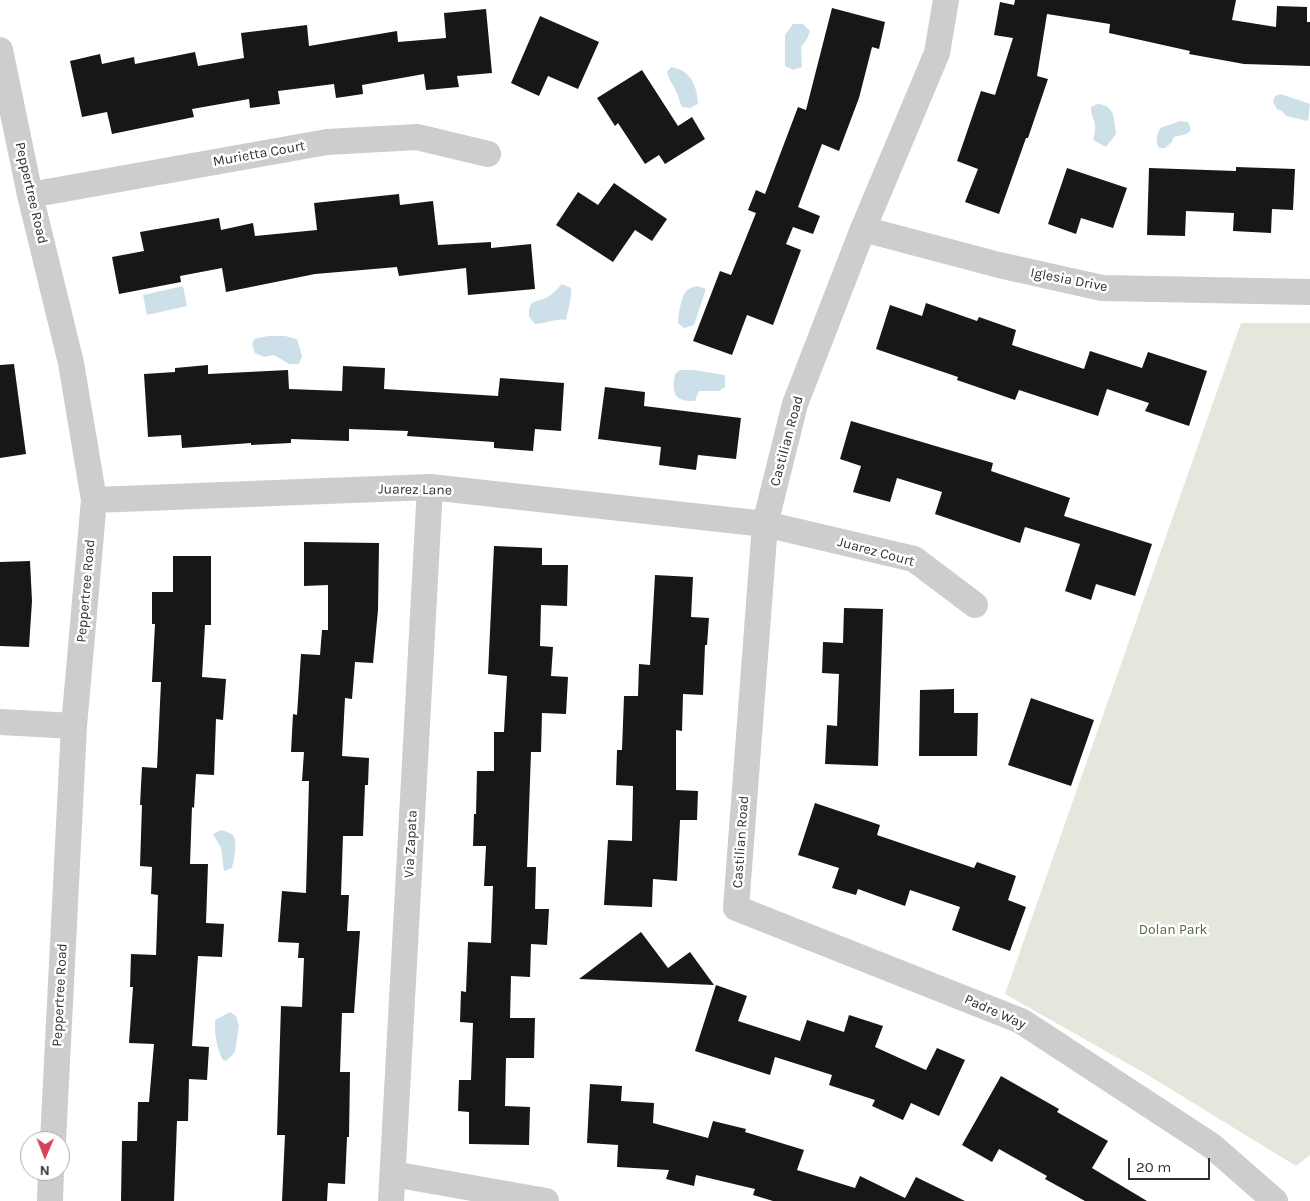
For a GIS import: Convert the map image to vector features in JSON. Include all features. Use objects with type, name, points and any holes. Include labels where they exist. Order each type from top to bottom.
[{"type":"street","name":"Castilian Road","points":[[736,908],[765,524],[795,404],[864,228],[937,53],[946,0]]},
{"type":"street","name":"Peppertree Road","points":[[0,50],[30,195],[71,363],[94,500],[74,726],[54,1131]]},
{"type":"street","name":"Murietta Court","points":[[30,195],[327,142],[417,137],[488,154]]},
{"type":"street","name":"Iglesia Drive","points":[[864,228],[1000,265],[1102,288],[1310,292]]},
{"type":"street","name":"Juarez Lane","points":[[94,500],[430,487],[765,524]]},
{"type":"street","name":"Via Zapata","points":[[391,1201],[430,487]]},
{"type":"street","name":"Juarez Court","points":[[765,524],[914,559],[975,605]]},
{"type":"street","points":[[0,722],[74,726]]},
{"type":"street","name":"Padre Way","points":[[736,908],[1021,1021],[1212,1146],[1275,1201]]},
{"type":"street","points":[[393,1174],[546,1201]]},
{"type":"street","points":[[50,1201],[51,1181]]},
{"type":"green space","name":"Dolan Park","points":[[1241,323],[1310,323],[1310,1155],[1296,1166],[1146,1074],[1005,994]]},
{"type":"shaded area","points":[[793,24],[803,24],[810,31],[801,47],[802,67],[793,70],[785,66],[785,35]]},
{"type":"shaded area","points":[[671,67],[684,72],[692,80],[698,104],[690,108],[682,107],[667,72]]},
{"type":"shaded area","points":[[1281,94],[1310,104],[1308,121],[1286,116],[1277,109],[1273,102],[1275,96]]},
{"type":"shaded area","points":[[1097,104],[1107,107],[1113,113],[1116,134],[1106,147],[1093,140],[1095,125],[1091,107]]},
{"type":"shaded area","points":[[1180,121],[1188,122],[1191,130],[1187,134],[1174,137],[1165,148],[1159,148],[1157,138],[1160,128]]},
{"type":"shaded area","points":[[562,284],[571,288],[566,320],[535,324],[529,317],[532,303],[548,297]]},
{"type":"shaded area","points":[[183,286],[187,306],[147,315],[143,295]]},
{"type":"shaded area","points":[[697,286],[706,289],[694,325],[684,328],[678,323],[681,302],[686,291]]},
{"type":"shaded area","points":[[268,336],[285,336],[297,339],[302,356],[299,364],[289,364],[274,355],[264,357],[255,353],[252,345],[254,339]]},
{"type":"shaded area","points":[[680,370],[725,375],[725,387],[719,391],[699,391],[695,401],[682,400],[678,398],[674,391],[675,374]]},
{"type":"shaded area","points":[[221,830],[233,835],[235,842],[232,868],[224,871],[221,848],[213,834]]},
{"type":"shaded area","points":[[230,1012],[236,1016],[239,1026],[235,1052],[226,1061],[223,1060],[218,1046],[215,1020]]},
{"type":"building","points":[[1015,0],[1236,0],[1232,20],[1276,27],[1277,6],[1307,7],[1307,22],[1310,22],[1310,66],[1244,64],[1189,54],[1190,51],[1109,33],[1110,24],[1047,14],[1037,76],[1048,79],[999,214],[965,202],[978,169],[957,161],[981,91],[995,95],[1013,38],[994,35],[1000,2],[1014,5]]},
{"type":"building","points":[[832,8],[885,22],[879,49],[872,47],[859,98],[839,151],[822,144],[798,207],[820,216],[813,234],[793,227],[786,244],[801,250],[773,325],[747,315],[732,355],[693,341],[720,271],[731,275],[756,213],[748,210],[756,190],[765,194],[798,107],[806,110]]},
{"type":"building","points":[[486,9],[492,73],[457,76],[459,87],[426,90],[424,74],[362,85],[363,94],[336,98],[334,84],[278,91],[280,104],[250,108],[249,99],[192,109],[194,117],[112,134],[107,112],[82,117],[70,61],[100,54],[102,64],[134,57],[135,64],[195,52],[198,66],[244,58],[241,33],[307,25],[309,46],[397,31],[398,42],[446,38],[444,13]]},
{"type":"building","points":[[540,16],[599,42],[578,89],[548,76],[539,96],[511,83]]},
{"type":"building","points":[[642,70],[678,126],[692,117],[705,139],[665,164],[659,155],[645,164],[618,123],[615,126],[597,98]]},
{"type":"building","points":[[1236,167],[1295,169],[1293,210],[1272,209],[1271,233],[1233,231],[1234,213],[1186,211],[1185,236],[1147,235],[1149,168],[1236,171]]},
{"type":"building","points":[[1067,168],[1127,188],[1113,228],[1081,218],[1076,234],[1048,224]]},
{"type":"building","points":[[614,183],[667,219],[652,241],[635,230],[613,262],[556,225],[578,192],[598,205]]},
{"type":"building","points":[[399,194],[400,205],[433,201],[438,245],[491,242],[491,248],[531,244],[535,289],[468,295],[466,268],[399,276],[397,267],[315,274],[226,292],[222,268],[180,276],[181,282],[119,294],[112,257],[144,251],[140,232],[219,218],[221,230],[253,223],[255,236],[317,230],[314,203]]},
{"type":"building","points":[[926,303],[977,321],[979,317],[1016,330],[1012,345],[1084,369],[1090,351],[1142,368],[1148,352],[1207,371],[1189,426],[1145,411],[1149,403],[1107,389],[1098,416],[1019,390],[1015,400],[957,380],[958,377],[876,349],[890,305],[922,316]]},
{"type":"building","points":[[14,364],[26,454],[0,458],[0,365]]},
{"type":"building","points":[[208,365],[208,374],[288,370],[289,389],[342,391],[343,366],[385,368],[384,389],[498,396],[500,378],[564,383],[561,431],[535,429],[533,451],[494,448],[494,442],[407,436],[408,431],[349,429],[349,441],[291,439],[291,443],[251,445],[251,443],[182,448],[181,435],[148,437],[144,374],[175,372],[175,368]]},
{"type":"building","points":[[605,387],[645,392],[644,406],[741,418],[736,459],[698,455],[696,470],[659,465],[661,447],[598,439]]},
{"type":"building","points":[[851,421],[993,463],[991,471],[1070,498],[1064,516],[1152,544],[1135,596],[1096,584],[1091,600],[1065,591],[1080,544],[1025,527],[1020,543],[935,514],[942,492],[897,478],[890,502],[853,492],[861,466],[840,459]]},
{"type":"building","points":[[304,542],[379,543],[378,610],[373,663],[355,662],[352,699],[345,698],[342,756],[369,758],[368,785],[365,785],[363,836],[343,836],[341,895],[349,895],[347,931],[360,931],[354,1013],[342,1013],[340,1072],[350,1072],[349,1137],[347,1137],[345,1184],[328,1183],[327,1201],[282,1201],[285,1135],[277,1135],[281,1006],[302,1007],[304,958],[298,958],[299,943],[278,942],[282,891],[306,893],[309,781],[302,781],[304,752],[291,752],[293,714],[297,715],[301,654],[320,655],[322,630],[328,630],[328,585],[304,586]]},
{"type":"building","points":[[494,546],[542,548],[542,565],[568,565],[567,606],[541,605],[540,646],[553,647],[551,676],[568,677],[566,714],[542,713],[541,752],[531,752],[527,867],[536,867],[535,909],[549,909],[547,945],[531,944],[530,977],[511,976],[510,1018],[535,1018],[534,1058],[506,1058],[505,1106],[530,1107],[529,1145],[469,1144],[469,1112],[458,1111],[459,1080],[471,1080],[473,1023],[460,1022],[461,991],[466,992],[468,942],[491,943],[493,886],[484,886],[486,846],[473,846],[477,771],[494,771],[494,732],[504,732],[507,676],[488,674]]},
{"type":"building","points":[[173,556],[211,556],[211,625],[205,625],[202,677],[226,679],[223,720],[216,719],[214,775],[196,774],[194,808],[192,807],[190,864],[208,864],[206,923],[224,924],[222,957],[198,956],[192,1046],[209,1047],[207,1080],[189,1079],[188,1121],[177,1121],[174,1201],[121,1201],[122,1141],[137,1141],[138,1102],[149,1102],[154,1044],[129,1043],[133,987],[130,987],[131,954],[156,955],[158,895],[151,894],[152,867],[140,866],[142,805],[140,805],[142,767],[157,768],[161,682],[152,682],[155,624],[152,624],[152,592],[173,592]]},
{"type":"building","points":[[30,561],[32,601],[29,647],[0,646],[0,562]]},
{"type":"building","points":[[655,575],[693,577],[691,617],[709,618],[707,645],[705,645],[703,695],[683,694],[682,731],[676,730],[676,790],[698,791],[697,820],[680,820],[677,881],[653,879],[652,907],[604,905],[608,840],[632,841],[633,786],[616,785],[617,750],[622,750],[624,696],[638,696],[639,664],[650,665]]},
{"type":"building","points":[[844,608],[883,609],[878,766],[825,764],[827,725],[837,726],[839,674],[822,673],[823,642],[843,643]]},
{"type":"building","points":[[954,689],[954,713],[978,713],[977,756],[919,756],[920,690]]},
{"type":"building","points":[[1031,698],[1094,720],[1071,786],[1008,765]]},
{"type":"building","points":[[815,803],[880,825],[877,835],[974,868],[977,862],[1016,876],[1008,900],[1026,907],[1010,951],[952,930],[960,907],[910,890],[905,906],[858,889],[856,895],[832,888],[839,868],[798,855]]},
{"type":"building","points":[[641,932],[668,968],[690,952],[714,985],[579,979]]},
{"type":"building","points":[[716,985],[747,996],[738,1021],[800,1041],[807,1020],[844,1032],[849,1015],[883,1026],[875,1047],[926,1070],[937,1048],[965,1060],[939,1116],[911,1103],[903,1120],[872,1106],[875,1100],[829,1085],[832,1075],[775,1057],[770,1075],[695,1051]]},
{"type":"building","points":[[1001,1076],[1059,1109],[1057,1112],[1108,1141],[1092,1168],[1147,1201],[1085,1201],[1045,1179],[1047,1176],[999,1149],[992,1162],[962,1145]]},
{"type":"building","points":[[590,1084],[622,1086],[621,1101],[654,1103],[653,1123],[708,1138],[713,1121],[746,1129],[745,1132],[804,1150],[797,1170],[855,1188],[860,1176],[905,1198],[916,1177],[965,1201],[773,1201],[753,1195],[755,1189],[696,1175],[694,1186],[666,1179],[669,1170],[617,1167],[618,1145],[587,1143]]}]
